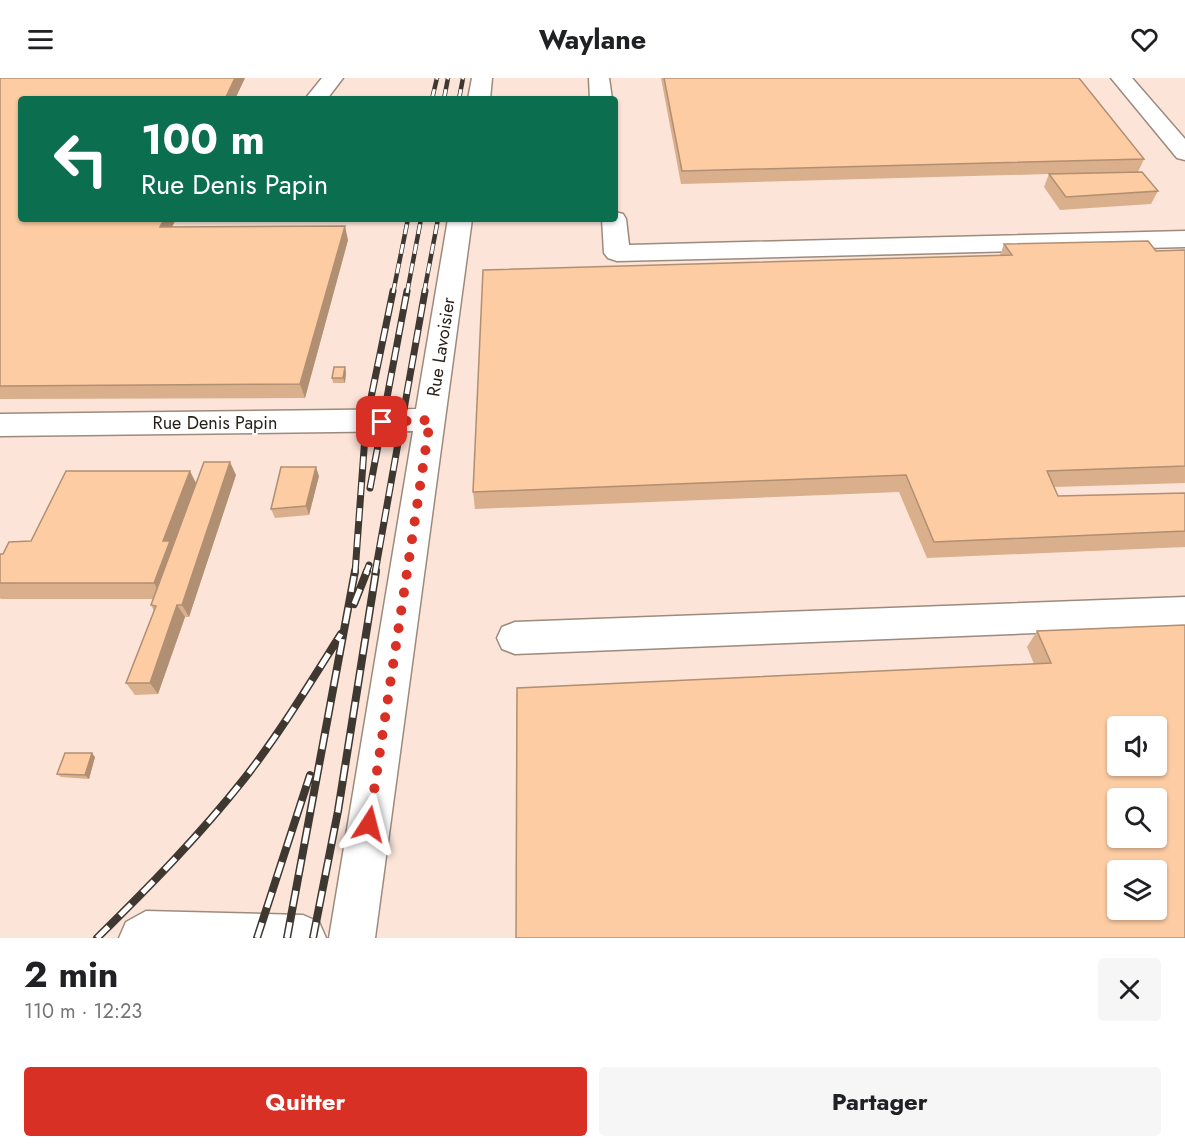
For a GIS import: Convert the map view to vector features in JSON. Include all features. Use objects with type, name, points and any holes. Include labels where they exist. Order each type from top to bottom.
[{"type":"street","points":[[318,96],[333,78]]},
{"type":"street","points":[[479,96],[482,78]]},
{"type":"street","points":[[599,78],[601,96]]},
{"type":"street","points":[[1121,78],[1185,153]]},
{"type":"street","name":"Rue Lavoisier","points":[[352,938],[460,222]]},
{"type":"street","points":[[614,222],[617,253],[1185,239]]},
{"type":"street","name":"Rue Denis Papin","points":[[0,424],[430,420]]},
{"type":"street","points":[[515,638],[1185,612]]},
{"type":"street","points":[[142,938],[146,934],[303,938]]},
{"type":"shaded area","points":[[0,78],[1185,78],[1185,938],[0,938]]},
{"type":"building","points":[[0,78],[235,78],[226,96],[18,96],[18,222],[162,222],[160,227],[345,226],[300,384],[0,386]]},
{"type":"building","points":[[664,78],[1079,78],[1144,159],[682,171]]},
{"type":"building","points":[[1142,172],[1158,191],[1066,197],[1049,174]]},
{"type":"building","points":[[1148,241],[1156,251],[1185,250],[1185,466],[1047,471],[1058,496],[1185,493],[1185,531],[934,542],[906,475],[473,492],[483,270],[1012,255],[1004,244]]},
{"type":"building","points":[[334,367],[345,367],[343,378],[332,378]]},
{"type":"building","points":[[204,462],[230,462],[182,605],[177,605],[150,683],[126,683],[156,606],[151,605]]},
{"type":"building","points":[[281,467],[316,467],[306,506],[271,509]]},
{"type":"building","points":[[66,471],[190,471],[163,541],[170,541],[154,583],[0,583],[0,554],[3,554],[9,542],[31,541]]},
{"type":"building","points":[[1185,625],[1185,938],[516,938],[517,688],[1051,663],[1037,631]]},
{"type":"building","points":[[65,753],[92,753],[85,775],[57,774]]},
{"type":"railway","points":[[433,96],[437,78]]},
{"type":"railway","points":[[445,96],[448,78]]},
{"type":"railway","points":[[460,96],[463,78]]},
{"type":"railway","points":[[393,293],[407,222]]},
{"type":"railway","points":[[407,293],[420,222]]},
{"type":"railway","points":[[424,293],[437,222]]},
{"type":"railway","points":[[355,573],[366,422],[393,291]]},
{"type":"railway","points":[[370,488],[407,291]]},
{"type":"railway","points":[[375,573],[425,291]]},
{"type":"railway","points":[[366,573],[369,565]]},
{"type":"railway","points":[[287,938],[355,571]]},
{"type":"railway","points":[[354,604],[367,571]]},
{"type":"railway","points":[[313,938],[338,811],[376,571]]},
{"type":"railway","points":[[97,938],[173,861],[244,779],[282,726],[341,634]]},
{"type":"railway","points":[[257,938],[310,775]]},
{"type":"route","points":[[369,824],[430,420],[382,422]]}]
